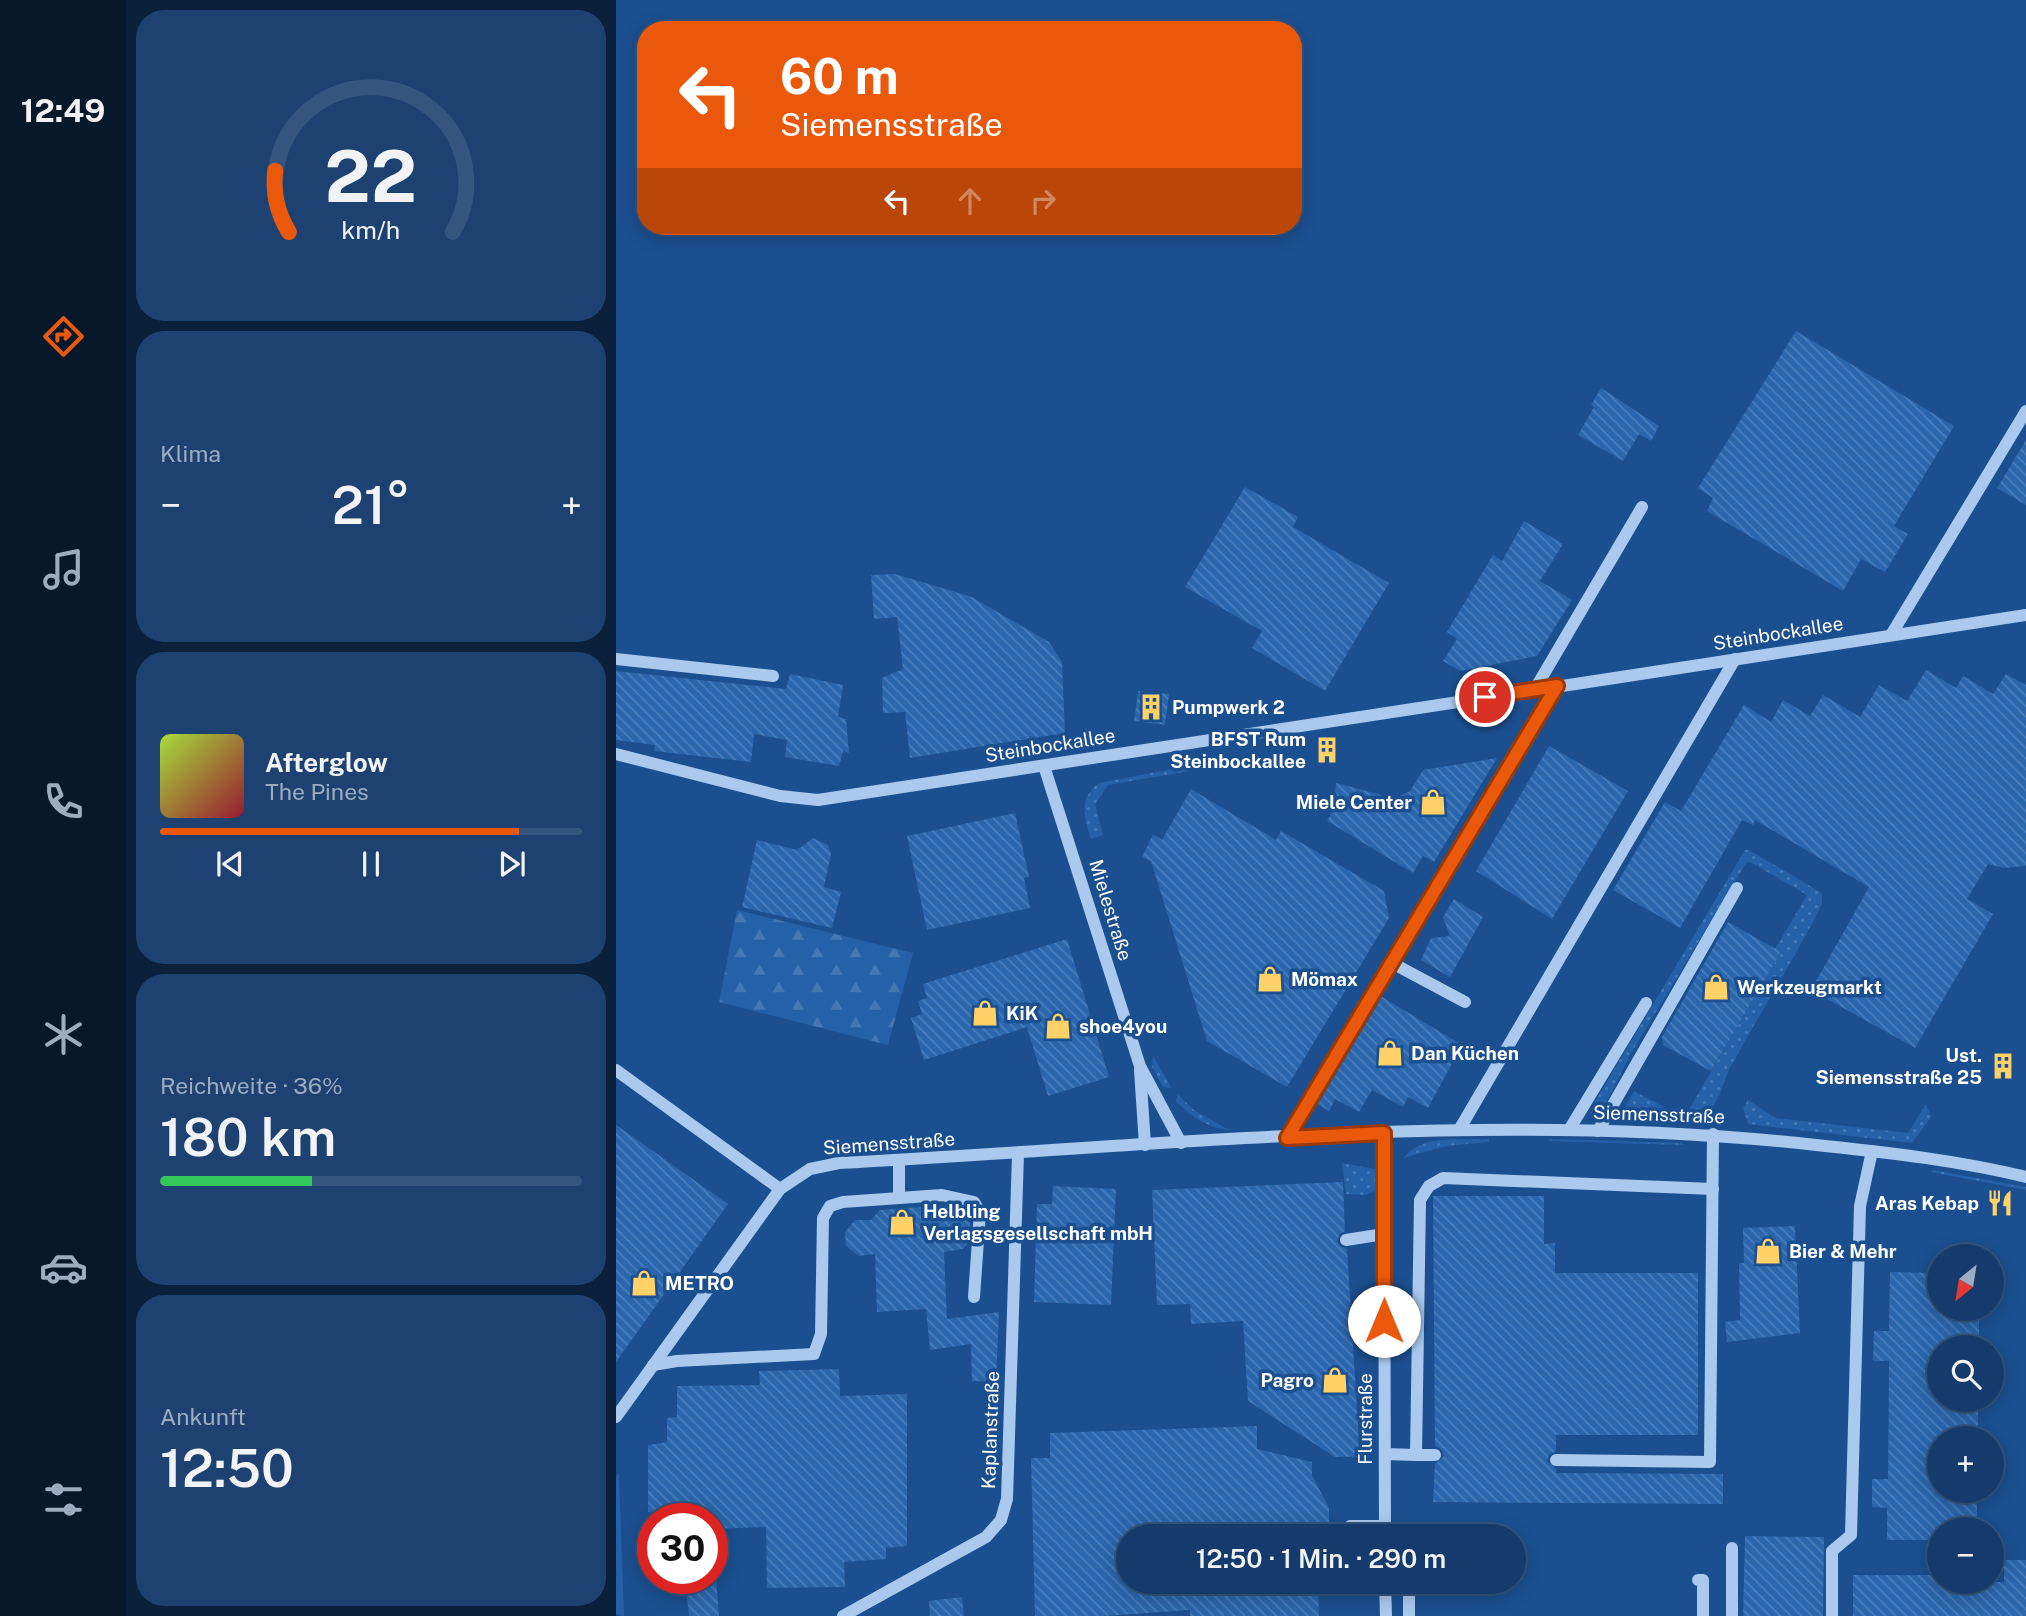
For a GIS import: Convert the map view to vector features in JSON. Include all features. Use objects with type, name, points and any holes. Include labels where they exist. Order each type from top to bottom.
[{"type":"street","points":[[1891,635],[2026,411]]},
{"type":"street","points":[[1535,689],[1642,507]]},
{"type":"street","name":"Steinbockallee","points":[[616,754],[780,796],[818,800],[2026,615]]},
{"type":"street","points":[[616,659],[773,676]]},
{"type":"street","points":[[1459,1130],[1735,659]]},
{"type":"street","points":[[1287,1138],[1557,686]]},
{"type":"street","name":"Mielestraße","points":[[1044,766],[1140,1066],[1181,1143]]},
{"type":"street","points":[[1598,1131],[1737,888]]},
{"type":"street","points":[[1392,963],[1465,1002]]},
{"type":"street","points":[[1569,1130],[1646,1003]]},
{"type":"street","name":"Mielestraße","points":[[1140,1066],[1145,1145]]},
{"type":"street","points":[[616,1070],[780,1189]]},
{"type":"street","name":"Siemensstraße","points":[[616,1417],[780,1189],[810,1169],[839,1163],[1384,1133],[1569,1130],[1713,1134],[1872,1151],[2026,1177]]},
{"type":"street","name":"Flurstraße","points":[[1384,1133],[1385,1524]]},
{"type":"street","points":[[1556,1460],[1710,1462],[1713,1134]]},
{"type":"street","points":[[1832,1616],[1832,1551],[1851,1535],[1860,1206],[1872,1151]]},
{"type":"street","name":"Kaplanstraße","points":[[843,1616],[985,1537],[1001,1520],[1007,1499],[1018,1154]]},
{"type":"street","points":[[899,1160],[899,1198]]},
{"type":"street","points":[[1416,1455],[1420,1200],[1429,1186],[1443,1178],[1713,1189]]},
{"type":"street","points":[[653,1365],[677,1361],[814,1354],[821,1334],[823,1218],[830,1206],[843,1202],[942,1195],[974,1202],[980,1212],[974,1297]]},
{"type":"street","points":[[1346,1240],[1384,1234]]},
{"type":"street","points":[[1385,1454],[1435,1455]]},
{"type":"street","points":[[1732,1548],[1732,1616]]},
{"type":"street","points":[[1698,1580],[1703,1580],[1703,1616]]},
{"type":"street","points":[[1385,1594],[1386,1616]]},
{"type":"street","points":[[1409,1594],[1409,1616]]},
{"type":"green space","points":[[1225,759],[1225,765],[1108,785],[1095,804],[1103,835],[1091,839],[1084,808],[1088,795],[1099,783]]},
{"type":"green space","points":[[1745,850],[1822,893],[1822,904],[1730,1068],[1716,1102],[1709,1111],[1691,1120],[1657,1121],[1626,1117],[1622,1112],[1634,1091],[1684,1118],[1781,952],[1775,949],[1807,895],[1750,862],[1746,863],[1632,1052],[1600,1114],[1594,1117],[1590,1114],[1593,1105]]},
{"type":"green space","points":[[737,910],[913,953],[888,1045],[719,1002]]},
{"type":"green space","points":[[1153,1056],[1170,1088],[1163,1087],[1152,1067]]},
{"type":"green space","points":[[1178,1095],[1194,1110],[1229,1130],[1214,1127],[1193,1116],[1176,1101]]},
{"type":"green space","points":[[1748,1100],[1775,1118],[1908,1133],[1926,1104],[1931,1117],[1912,1143],[1748,1124],[1743,1108]]},
{"type":"green space","points":[[1489,1139],[1489,1142],[1446,1146],[1404,1158],[1411,1150],[1431,1142]]},
{"type":"green space","points":[[1549,1141],[1682,1143],[1684,1145]]},
{"type":"green space","points":[[1342,1163],[1375,1169],[1375,1191],[1365,1195],[1346,1194]]},
{"type":"green space","points":[[1933,1170],[2026,1187],[2026,1190],[1931,1172]]},
{"type":"green space","points":[[619,1473],[624,1616],[616,1614],[616,1477]]},
{"type":"building","points":[[1796,331],[1954,426],[1894,526],[1908,534],[1885,572],[1861,559],[1843,591],[1707,511],[1713,498],[1698,488]]},
{"type":"building","points":[[1601,388],[1659,426],[1651,441],[1639,434],[1623,461],[1578,435]]},
{"type":"building","points":[[2026,440],[2026,505],[1997,488]]},
{"type":"building","points":[[1245,487],[1298,517],[1293,527],[1389,583],[1325,691],[1252,648],[1262,631],[1185,587]]},
{"type":"building","points":[[1524,521],[1563,544],[1540,581],[1572,600],[1537,656],[1460,671],[1443,661],[1457,639],[1447,632],[1493,555],[1502,561]]},
{"type":"building","points":[[895,574],[972,597],[1049,642],[1062,662],[1065,733],[910,758],[905,712],[883,713],[882,678],[903,669],[897,617],[874,619],[871,575]]},
{"type":"building","points":[[1926,670],[1956,688],[1963,676],[1993,694],[2006,674],[2026,685],[2026,866],[2004,868],[1988,864],[1967,899],[1993,914],[1915,1048],[1811,990],[1869,887],[1755,820],[1753,825],[1742,820],[1680,928],[1613,890],[1665,802],[1681,811],[1744,705],[1771,722],[1783,700],[1810,716],[1823,695],[1860,717],[1879,685],[1907,701]]},
{"type":"building","points":[[616,671],[786,689],[790,674],[843,685],[838,717],[846,719],[849,753],[843,751],[839,766],[785,757],[787,740],[754,734],[751,762],[654,751],[655,745],[616,740]]},
{"type":"building","name":"Pumpwerk 2","points":[[1138,691],[1169,694],[1165,725],[1134,721]]},
{"type":"building","points":[[1549,746],[1628,791],[1552,919],[1476,871]]},
{"type":"building","points":[[1497,758],[1434,862],[1423,856],[1413,873],[1327,821],[1334,808],[1336,783],[1378,794],[1391,801],[1410,791],[1423,770]]},
{"type":"building","name":"Mömax","points":[[1191,789],[1276,840],[1281,831],[1384,891],[1389,918],[1287,1087],[1207,1041],[1151,861],[1142,857],[1153,834],[1162,840]]},
{"type":"building","points":[[1015,813],[1029,877],[1024,878],[1030,908],[927,930],[907,836]]},
{"type":"building","points":[[813,838],[828,845],[831,854],[824,887],[841,892],[832,928],[742,907],[757,840],[797,850]]},
{"type":"building","points":[[1454,899],[1483,917],[1450,977],[1421,960],[1431,938],[1450,936],[1443,917]]},
{"type":"building","points":[[1728,922],[1781,952],[1711,1071],[1663,1045],[1662,1037]]},
{"type":"building","points":[[1067,939],[1109,1077],[1048,1096],[1027,1027],[924,1060],[911,1018],[922,1014],[918,1001],[927,998],[923,984]]},
{"type":"building","points":[[1382,997],[1462,1045],[1428,1108],[1408,1097],[1403,1107],[1372,1090],[1359,1112],[1335,1099],[1329,1111],[1318,1104]]},
{"type":"building","name":"METRO","points":[[616,1125],[728,1204],[616,1362]]},
{"type":"building","points":[[1343,1182],[1345,1231],[1337,1241],[1347,1249],[1360,1457],[1335,1457],[1248,1401],[1243,1321],[1191,1324],[1190,1304],[1157,1305],[1152,1190]]},
{"type":"building","points":[[1053,1186],[1116,1189],[1111,1305],[1034,1302],[1037,1204],[1052,1204]]},
{"type":"building","points":[[1433,1196],[1544,1196],[1544,1244],[1555,1243],[1555,1273],[1698,1273],[1698,1435],[1556,1435],[1556,1451],[1549,1455],[1547,1461],[1556,1469],[1556,1473],[1723,1474],[1723,1504],[1433,1502],[1435,1464],[1444,1456],[1442,1450],[1435,1446]]},
{"type":"building","points":[[933,1206],[944,1216],[961,1215],[970,1223],[969,1242],[963,1249],[944,1252],[947,1319],[999,1312],[996,1382],[972,1381],[971,1344],[930,1350],[926,1309],[877,1312],[875,1254],[859,1256],[846,1246],[845,1232],[855,1220],[871,1220],[880,1210]]},
{"type":"building","points":[[1795,1226],[1800,1333],[1727,1342],[1725,1322],[1740,1320],[1739,1263],[1744,1263],[1743,1228]]},
{"type":"building","points":[[1890,1272],[1927,1273],[1927,1321],[1979,1321],[1979,1335],[1927,1335],[1927,1412],[1978,1412],[1978,1426],[1927,1426],[1927,1503],[1977,1503],[1977,1517],[1927,1517],[1927,1540],[1887,1540],[1887,1508],[1872,1507],[1872,1479],[1888,1479],[1889,1361],[1873,1361],[1874,1331],[1889,1331]]},
{"type":"building","points":[[839,1369],[840,1396],[907,1394],[907,1546],[886,1548],[886,1559],[844,1562],[845,1587],[767,1588],[766,1527],[728,1528],[728,1503],[648,1503],[648,1445],[667,1442],[667,1418],[677,1417],[677,1386],[760,1385],[759,1371]]},
{"type":"building","points":[[1257,1426],[1257,1449],[1312,1462],[1312,1475],[1329,1508],[1329,1524],[1116,1524],[1116,1594],[1318,1594],[1319,1616],[1190,1616],[1190,1610],[1105,1616],[1035,1616],[1031,1458],[1050,1458],[1050,1433]]},
{"type":"building","points":[[1745,1536],[1824,1537],[1823,1616],[1743,1616]]},
{"type":"building","points":[[2004,1560],[2026,1560],[2026,1616],[1853,1616],[1853,1575],[1927,1575],[1927,1594],[2004,1594]]},
{"type":"building","points":[[687,1594],[717,1594],[719,1616],[689,1616]]},
{"type":"building","points":[[962,1597],[964,1616],[930,1616],[929,1601]]},
{"type":"place","name":"Pumpwerk 2","points":[[1151,707]]},
{"type":"place","name":"BFST Rum Steinbockallee","points":[[1327,750]]},
{"type":"place","name":"Miele Center","points":[[1433,802]]},
{"type":"place","name":"Mömax","points":[[1270,979]]},
{"type":"place","name":"Werkzeugmarkt","points":[[1716,987]]},
{"type":"place","name":"KiK","points":[[985,1013]]},
{"type":"place","name":"shoe4you","points":[[1058,1026]]},
{"type":"place","name":"Dan Küchen","points":[[1390,1053]]},
{"type":"place","name":"Ust. Siemensstraße 25","points":[[2003,1066]]},
{"type":"place","name":"Aras Kebap","points":[[2000,1203]]},
{"type":"place","name":"Helbling Verlagsgesellschaft mbH","points":[[902,1222]]},
{"type":"place","name":"Bier & Mehr","points":[[1768,1251]]},
{"type":"place","name":"METRO","points":[[644,1283]]},
{"type":"place","name":"Pagro","points":[[1335,1380]]},
{"type":"route","points":[[1384,1321],[1384,1133],[1287,1138],[1557,686],[1485,697]]}]
